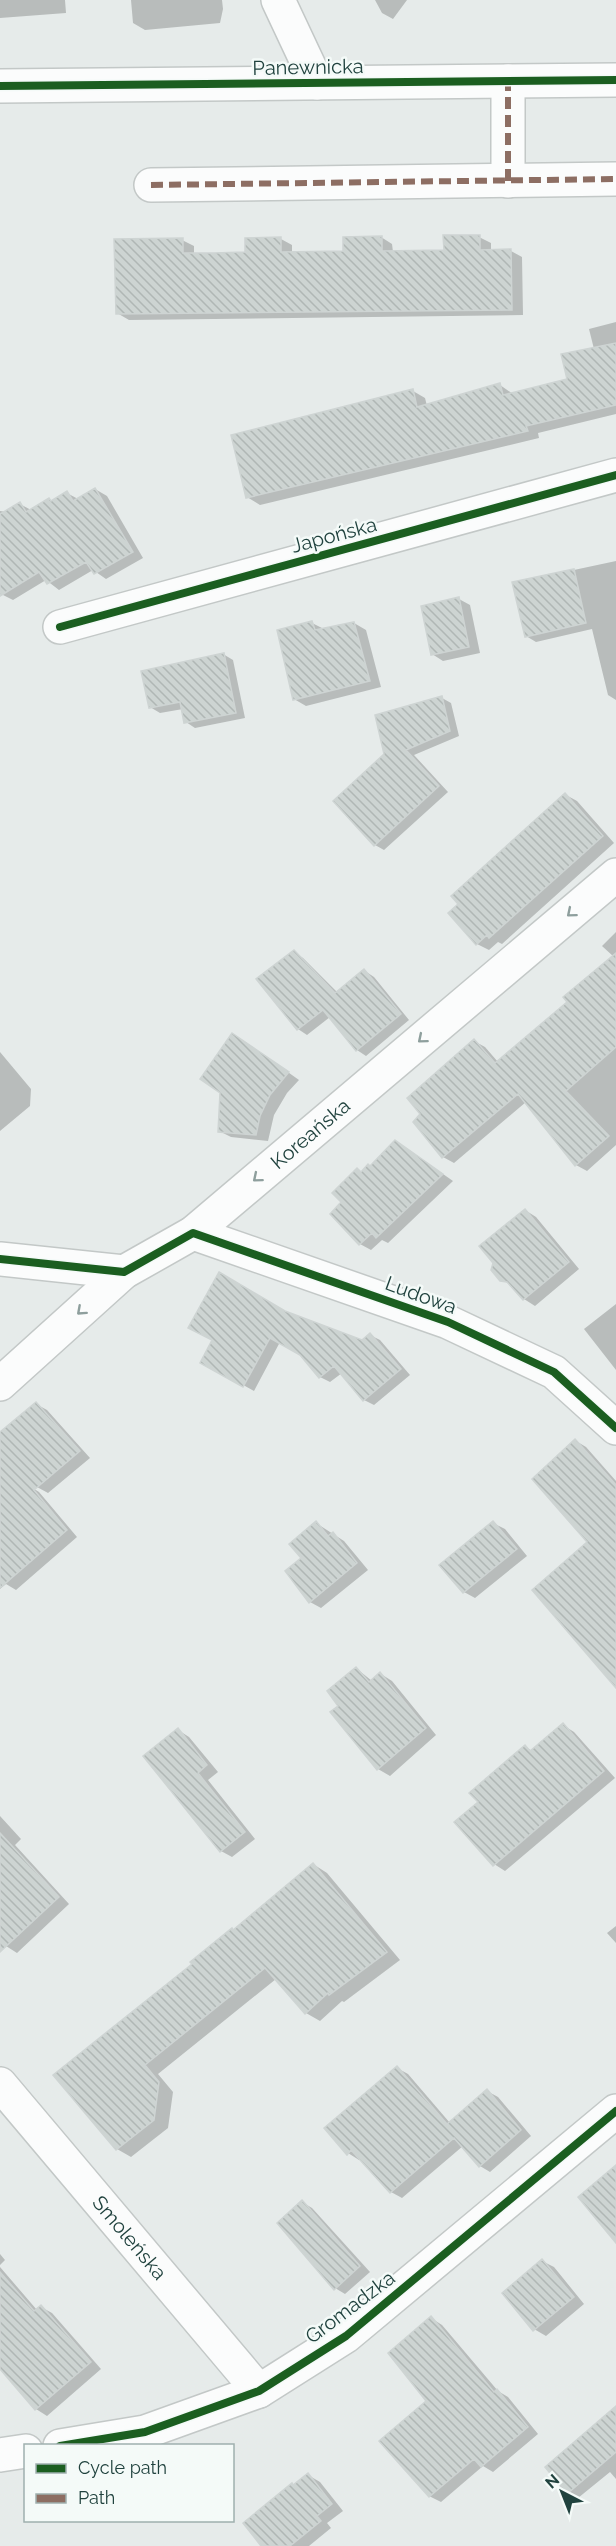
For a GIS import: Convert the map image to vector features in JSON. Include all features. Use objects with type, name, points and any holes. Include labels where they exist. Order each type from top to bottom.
[{"type":"street","name":"Panewnicka","points":[[278,0],[317,83]]},
{"type":"street","name":"Panewnicka","points":[[0,86],[616,80]]},
{"type":"street","points":[[508,81],[508,181]]},
{"type":"street","points":[[151,185],[616,180]]},
{"type":"street","name":"Japońska","points":[[60,627],[616,476]]},
{"type":"street","name":"Koreańska","points":[[0,1384],[124,1272],[193,1233],[616,876]]},
{"type":"street","name":"Ludowa","points":[[193,1233],[448,1322],[554,1372],[616,1428]]},
{"type":"street","points":[[0,1259],[124,1272]]},
{"type":"street","name":"Smoleńska","points":[[0,2084],[259,2391]]},
{"type":"street","name":"Gromadzka","points":[[67,2444],[145,2432],[259,2391],[346,2336],[616,2110]]},
{"type":"street","points":[[0,2455],[24,2451]]},
{"type":"building","points":[[443,235],[480,235],[480,250],[511,249],[512,310],[116,314],[114,239],[183,238],[183,253],[214,253],[245,252],[245,238],[281,237],[281,252],[343,251],[343,237],[382,236],[382,251],[444,250]]},
{"type":"building","points":[[616,343],[616,405],[526,426],[528,431],[246,498],[231,435],[413,389],[417,407],[500,383],[503,395],[567,379],[561,354]]},
{"type":"building","points":[[95,488],[133,552],[94,574],[86,562],[47,584],[39,572],[0,596],[0,514],[20,502],[26,512],[49,498],[51,501],[67,491],[73,501]]},
{"type":"building","points":[[574,569],[586,623],[525,637],[512,582]]},
{"type":"building","points":[[459,597],[469,647],[431,655],[421,606]]},
{"type":"building","points":[[312,621],[315,630],[354,622],[370,681],[293,700],[277,630]]},
{"type":"building","points":[[224,653],[236,713],[184,723],[180,702],[149,708],[141,671]]},
{"type":"building","points":[[442,696],[450,731],[406,750],[439,786],[374,846],[333,801],[384,754],[375,715]]},
{"type":"building","points":[[565,793],[603,836],[489,938],[487,935],[476,945],[448,913],[458,904],[451,896]]},
{"type":"building","points":[[294,950],[335,993],[364,969],[401,1014],[356,1051],[323,1010],[297,1030],[256,979]]},
{"type":"building","points":[[616,953],[616,1047],[566,1091],[609,1136],[575,1166],[518,1094],[442,1158],[413,1122],[420,1114],[407,1098],[474,1039],[495,1063],[567,1002],[563,997]]},
{"type":"building","points":[[232,1033],[289,1072],[270,1095],[260,1116],[256,1135],[218,1132],[220,1093],[200,1079]]},
{"type":"building","points":[[395,1140],[443,1174],[376,1238],[372,1233],[359,1245],[330,1214],[341,1202],[332,1193],[357,1168],[361,1172],[368,1164],[370,1166]]},
{"type":"building","points":[[525,1209],[569,1262],[523,1300],[507,1282],[500,1281],[491,1270],[493,1263],[479,1246]]},
{"type":"building","points":[[219,1272],[285,1311],[362,1340],[370,1333],[401,1369],[363,1401],[334,1366],[319,1378],[300,1355],[270,1338],[243,1387],[200,1363],[212,1340],[188,1328]]},
{"type":"building","points":[[36,1402],[80,1451],[34,1490],[67,1530],[0,1588],[0,1432]]},
{"type":"building","points":[[575,1439],[616,1485],[616,1688],[532,1590],[587,1542],[532,1479]]},
{"type":"building","points":[[316,1521],[328,1536],[333,1532],[357,1563],[309,1603],[285,1571],[301,1558],[289,1544]]},
{"type":"building","points":[[493,1521],[517,1549],[463,1593],[439,1565]]},
{"type":"building","points":[[356,1667],[369,1682],[380,1672],[426,1728],[377,1770],[330,1712],[338,1706],[327,1691]]},
{"type":"building","points":[[563,1723],[604,1771],[493,1866],[454,1822],[478,1802],[469,1793],[525,1745],[530,1751]]},
{"type":"building","points":[[178,1728],[207,1765],[198,1773],[245,1832],[220,1852],[143,1756]]},
{"type":"building","points":[[0,1833],[59,1897],[0,1952]]},
{"type":"building","points":[[313,1863],[387,1952],[329,1995],[328,1993],[305,2014],[265,1968],[145,2065],[159,2082],[154,2120],[116,2150],[53,2075],[192,1964],[190,1962],[232,1928],[233,1930]]},
{"type":"building","points":[[397,2066],[447,2124],[487,2089],[521,2130],[479,2167],[454,2138],[390,2193],[351,2150],[347,2155],[324,2128]]},
{"type":"building","points":[[616,2165],[616,2243],[578,2197]]},
{"type":"building","points":[[302,2200],[360,2266],[334,2290],[277,2223]]},
{"type":"building","points":[[542,2259],[574,2297],[533,2331],[502,2293]]},
{"type":"building","points":[[0,2272],[34,2311],[41,2305],[91,2362],[35,2410],[0,2369]]},
{"type":"building","points":[[431,2316],[494,2392],[497,2389],[528,2427],[481,2467],[474,2459],[429,2497],[379,2441],[426,2401],[388,2353]]},
{"type":"building","points":[[616,2406],[616,2452],[567,2494],[545,2467]]},
{"type":"building","points":[[308,2473],[332,2504],[317,2516],[321,2521],[290,2546],[261,2546],[243,2523],[292,2483],[293,2485]]},
{"type":"marked path","points":[[508,81],[508,181]]},
{"type":"marked path","points":[[151,185],[616,179]]},
{"type":"cycle path","points":[[0,86],[616,80]]},
{"type":"cycle path","points":[[60,627],[616,475]]},
{"type":"cycle path","points":[[0,1259],[124,1272],[193,1233],[448,1322],[554,1372],[616,1428]]},
{"type":"cycle path","points":[[72,2444],[145,2432],[259,2391],[346,2336],[616,2111]]}]
